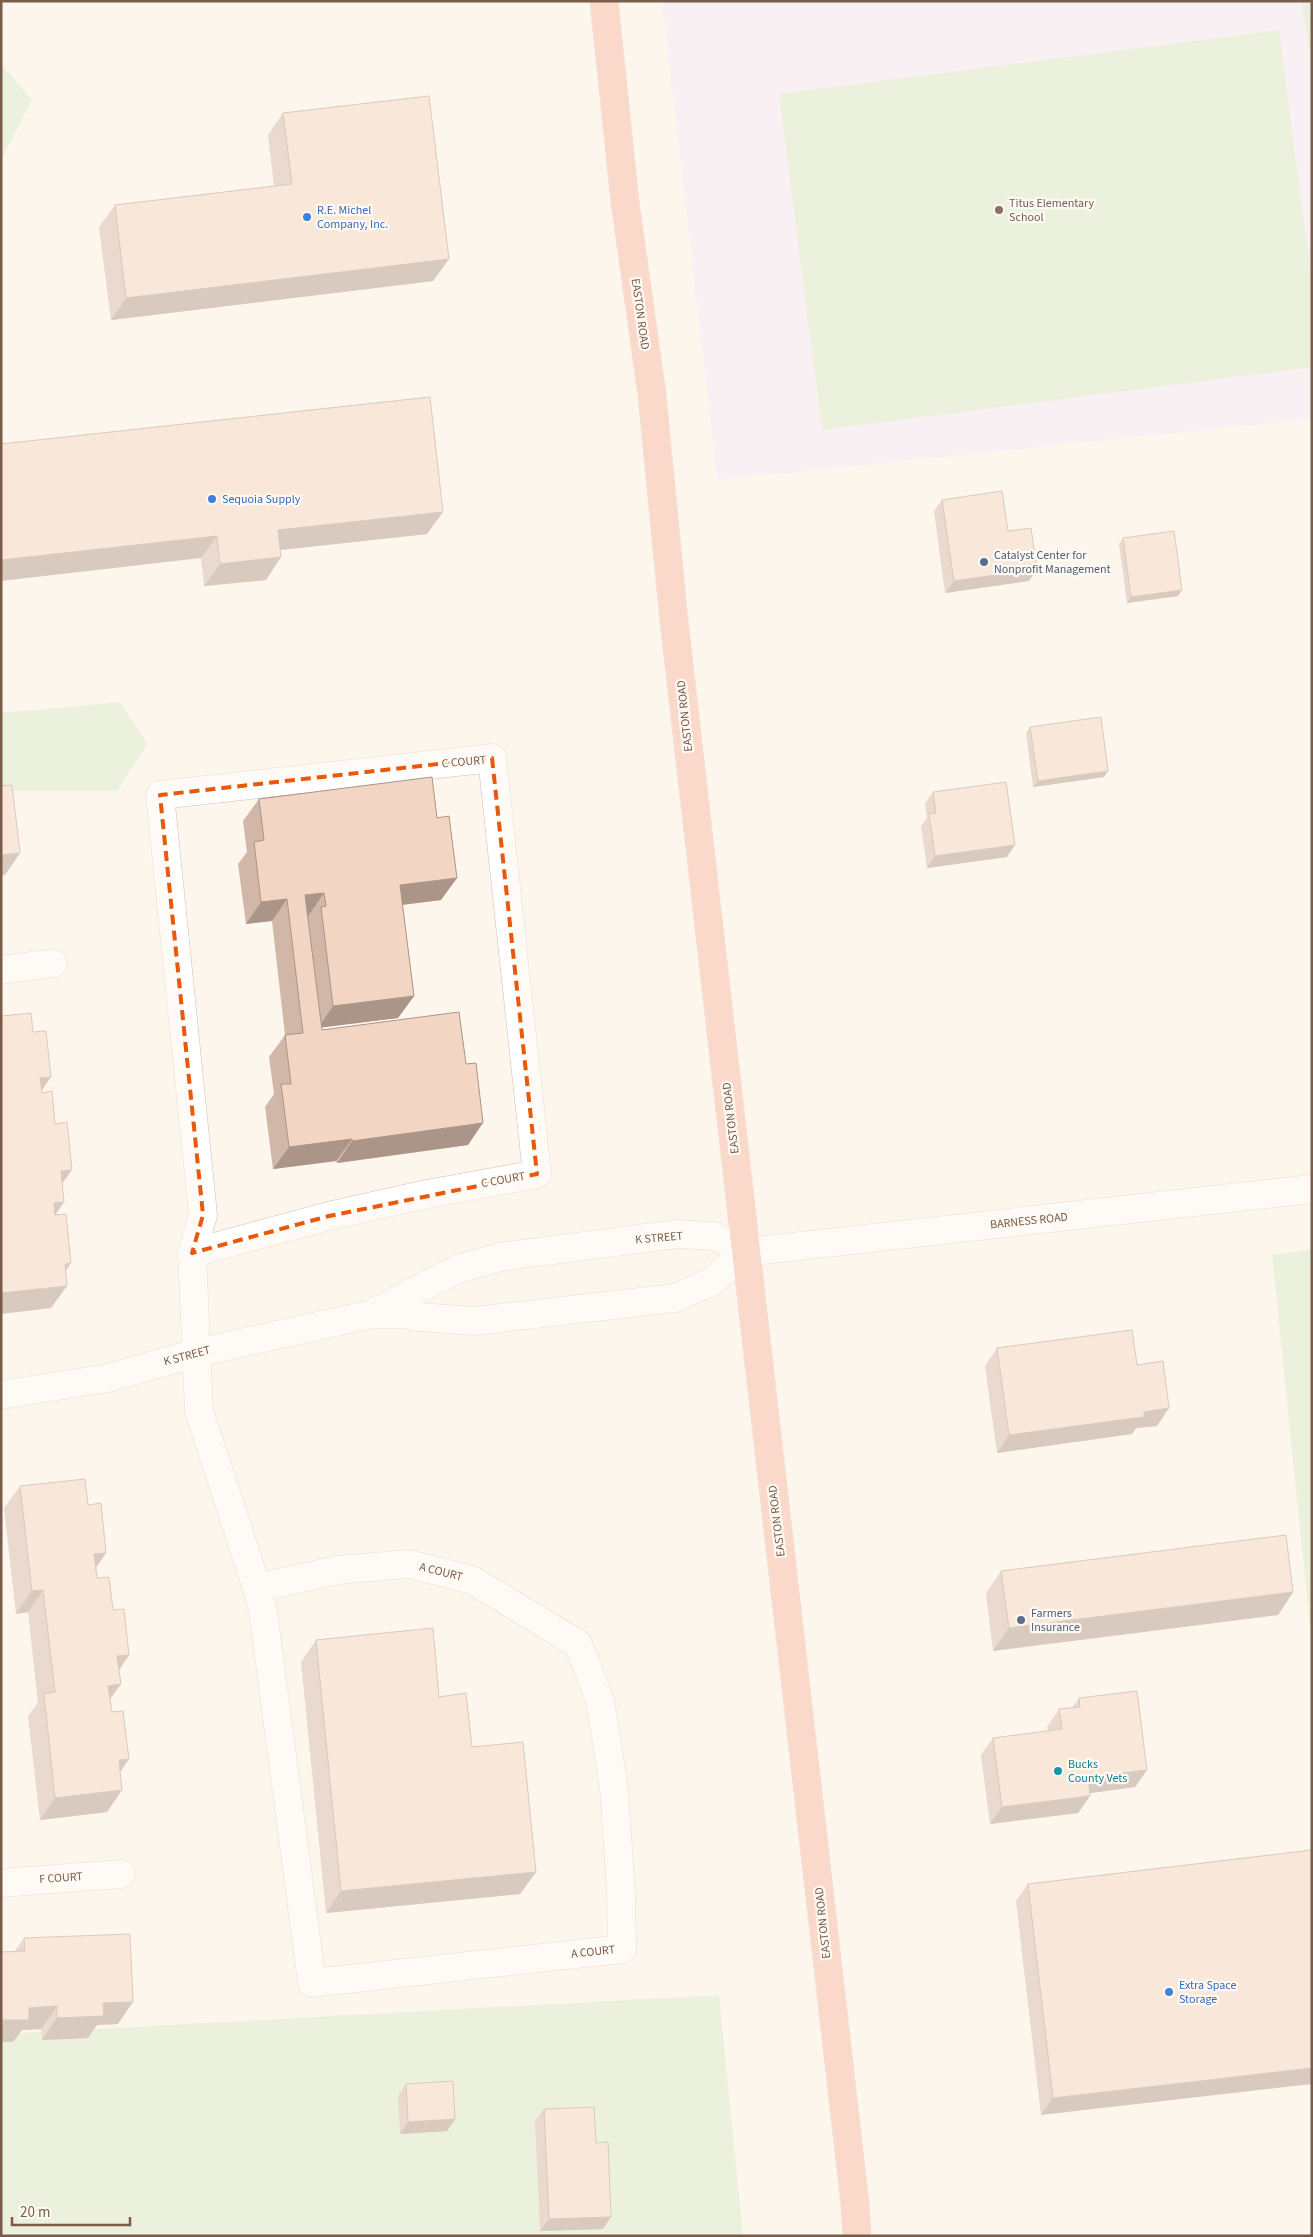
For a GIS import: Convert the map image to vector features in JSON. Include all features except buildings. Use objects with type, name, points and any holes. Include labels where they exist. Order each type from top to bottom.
[{"type":"highway","name":"EASTON ROAD","points":[[604,1],[625,202],[652,395],[671,595],[854,2196],[857,2236]]},
{"type":"street","name":"C COURT","points":[[192,1254],[329,1216],[427,1194],[537,1174],[492,758],[160,795],[203,1215],[192,1254],[196,1353]]},
{"type":"street","points":[[1,970],[53,963]]},
{"type":"street","name":"BARNESS ROAD","points":[[746,1252],[1312,1189]]},
{"type":"street","name":"K STREET","points":[[1,1395],[108,1378],[196,1353],[372,1314],[405,1314],[418,1317],[474,1321],[675,1298],[711,1282],[746,1252],[714,1236],[677,1234],[500,1257],[458,1269],[372,1314]]},
{"type":"street","name":"A COURT","points":[[196,1353],[199,1411],[257,1588],[264,1620],[312,1983],[622,1949],[621,1894],[614,1789],[600,1700],[578,1644],[472,1580],[409,1564],[337,1570],[257,1588]]},
{"type":"street","name":"F COURT","points":[[1,1883],[121,1874]]},
{"type":"highlighted area","points":[[492,758],[537,1174],[329,1216],[192,1253],[203,1215],[160,795]]},
{"type":"shaded area","name":"Titus Elementary School","points":[[662,1],[1312,1],[1312,419],[717,480]]},
{"type":"green space","points":[[1301,1],[1312,1],[1312,68]]},
{"type":"green space","name":"Titus Elementary School","points":[[1279,30],[1312,284],[1312,367],[822,430],[779,94]]},
{"type":"green space","points":[[1,64],[32,100],[1,160]]},
{"type":"green space","points":[[120,702],[147,744],[117,791],[1,791],[1,713]]},
{"type":"green space","points":[[1312,1249],[1312,1647],[1272,1255]]},
{"type":"green space","points":[[719,1995],[743,2236],[1,2236],[1,2034]]},
{"type":"place","name":"Titus Elementary School","points":[[999,210]]},
{"type":"place","name":"R.E. Michel Company, Inc.","points":[[307,217]]},
{"type":"place","name":"Sequoia Supply","points":[[212,499]]},
{"type":"place","name":"Catalyst Center for Nonprofit Management","points":[[984,562]]},
{"type":"place","name":"Farmers Insurance","points":[[1021,1620]]},
{"type":"place","name":"Bucks County Vets","points":[[1058,1771]]},
{"type":"place","name":"Extra Space Storage","points":[[1169,1992]]}]
